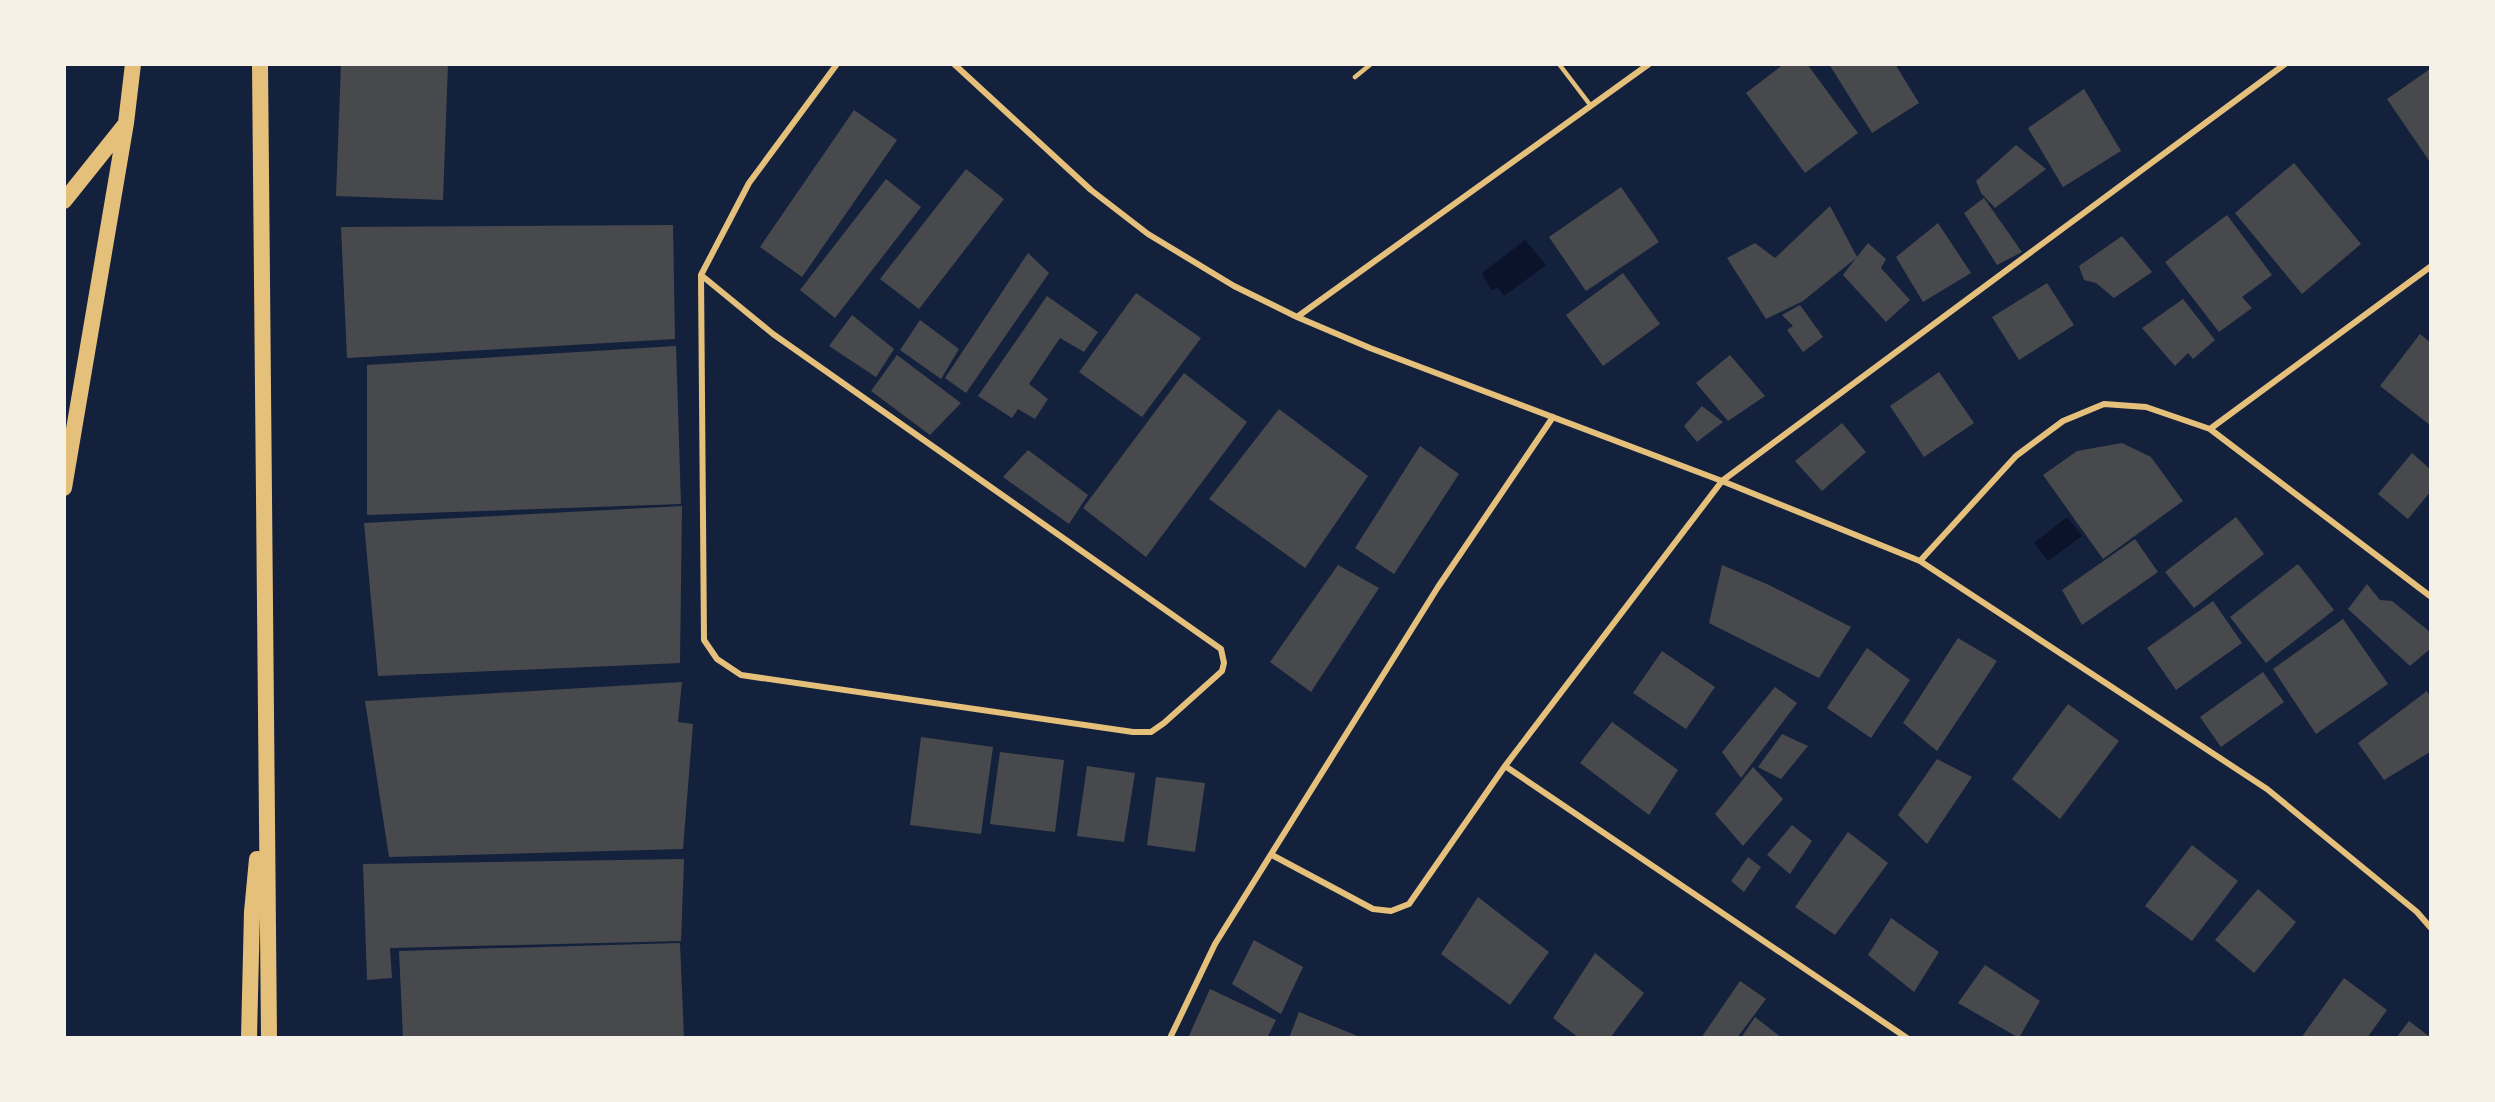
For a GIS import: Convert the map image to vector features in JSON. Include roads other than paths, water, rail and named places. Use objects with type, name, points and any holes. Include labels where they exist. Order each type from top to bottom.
[{"type":"highway","points":[[64,488],[126,123],[133,64]]},
{"type":"highway","points":[[260,64],[268,1038]]},
{"type":"highway","points":[[64,201],[126,123]]},
{"type":"highway","points":[[249,1038],[252,912],[265,779]]},
{"type":"street","points":[[701,275],[773,334],[1221,650],[1224,663],[1222,671],[1151,732],[1132,732],[741,675],[717,659],[704,639],[701,275],[749,183],[837,64]]},
{"type":"street","points":[[954,64],[1091,189],[1148,234],[1234,286],[1297,317],[1370,348],[1722,481],[1920,561],[2267,789],[2417,912],[2430,927]]},
{"type":"street","points":[[1297,317],[1648,64]]},
{"type":"street","points":[[1272,855],[1373,909],[1391,911],[1409,904],[1505,766],[1722,481],[2285,64]]},
{"type":"street","points":[[2210,429],[2430,267]]},
{"type":"street","points":[[1920,561],[2016,456],[2063,421],[2103,404],[2146,407],[2210,429],[2430,596]]},
{"type":"street","points":[[1170,1038],[1215,944],[1438,587],[1553,417]]},
{"type":"street","points":[[1505,766],[1907,1038]]},
{"type":"lane","points":[[1355,77],[1371,64]]},
{"type":"lane","points":[[1559,64],[1591,106]]},
{"type":"water","points":[[1525,240],[1546,265],[1504,296],[1498,288],[1491,290],[1482,273]]},
{"type":"water","points":[[2067,517],[2082,536],[2048,561],[2034,543]]}]
